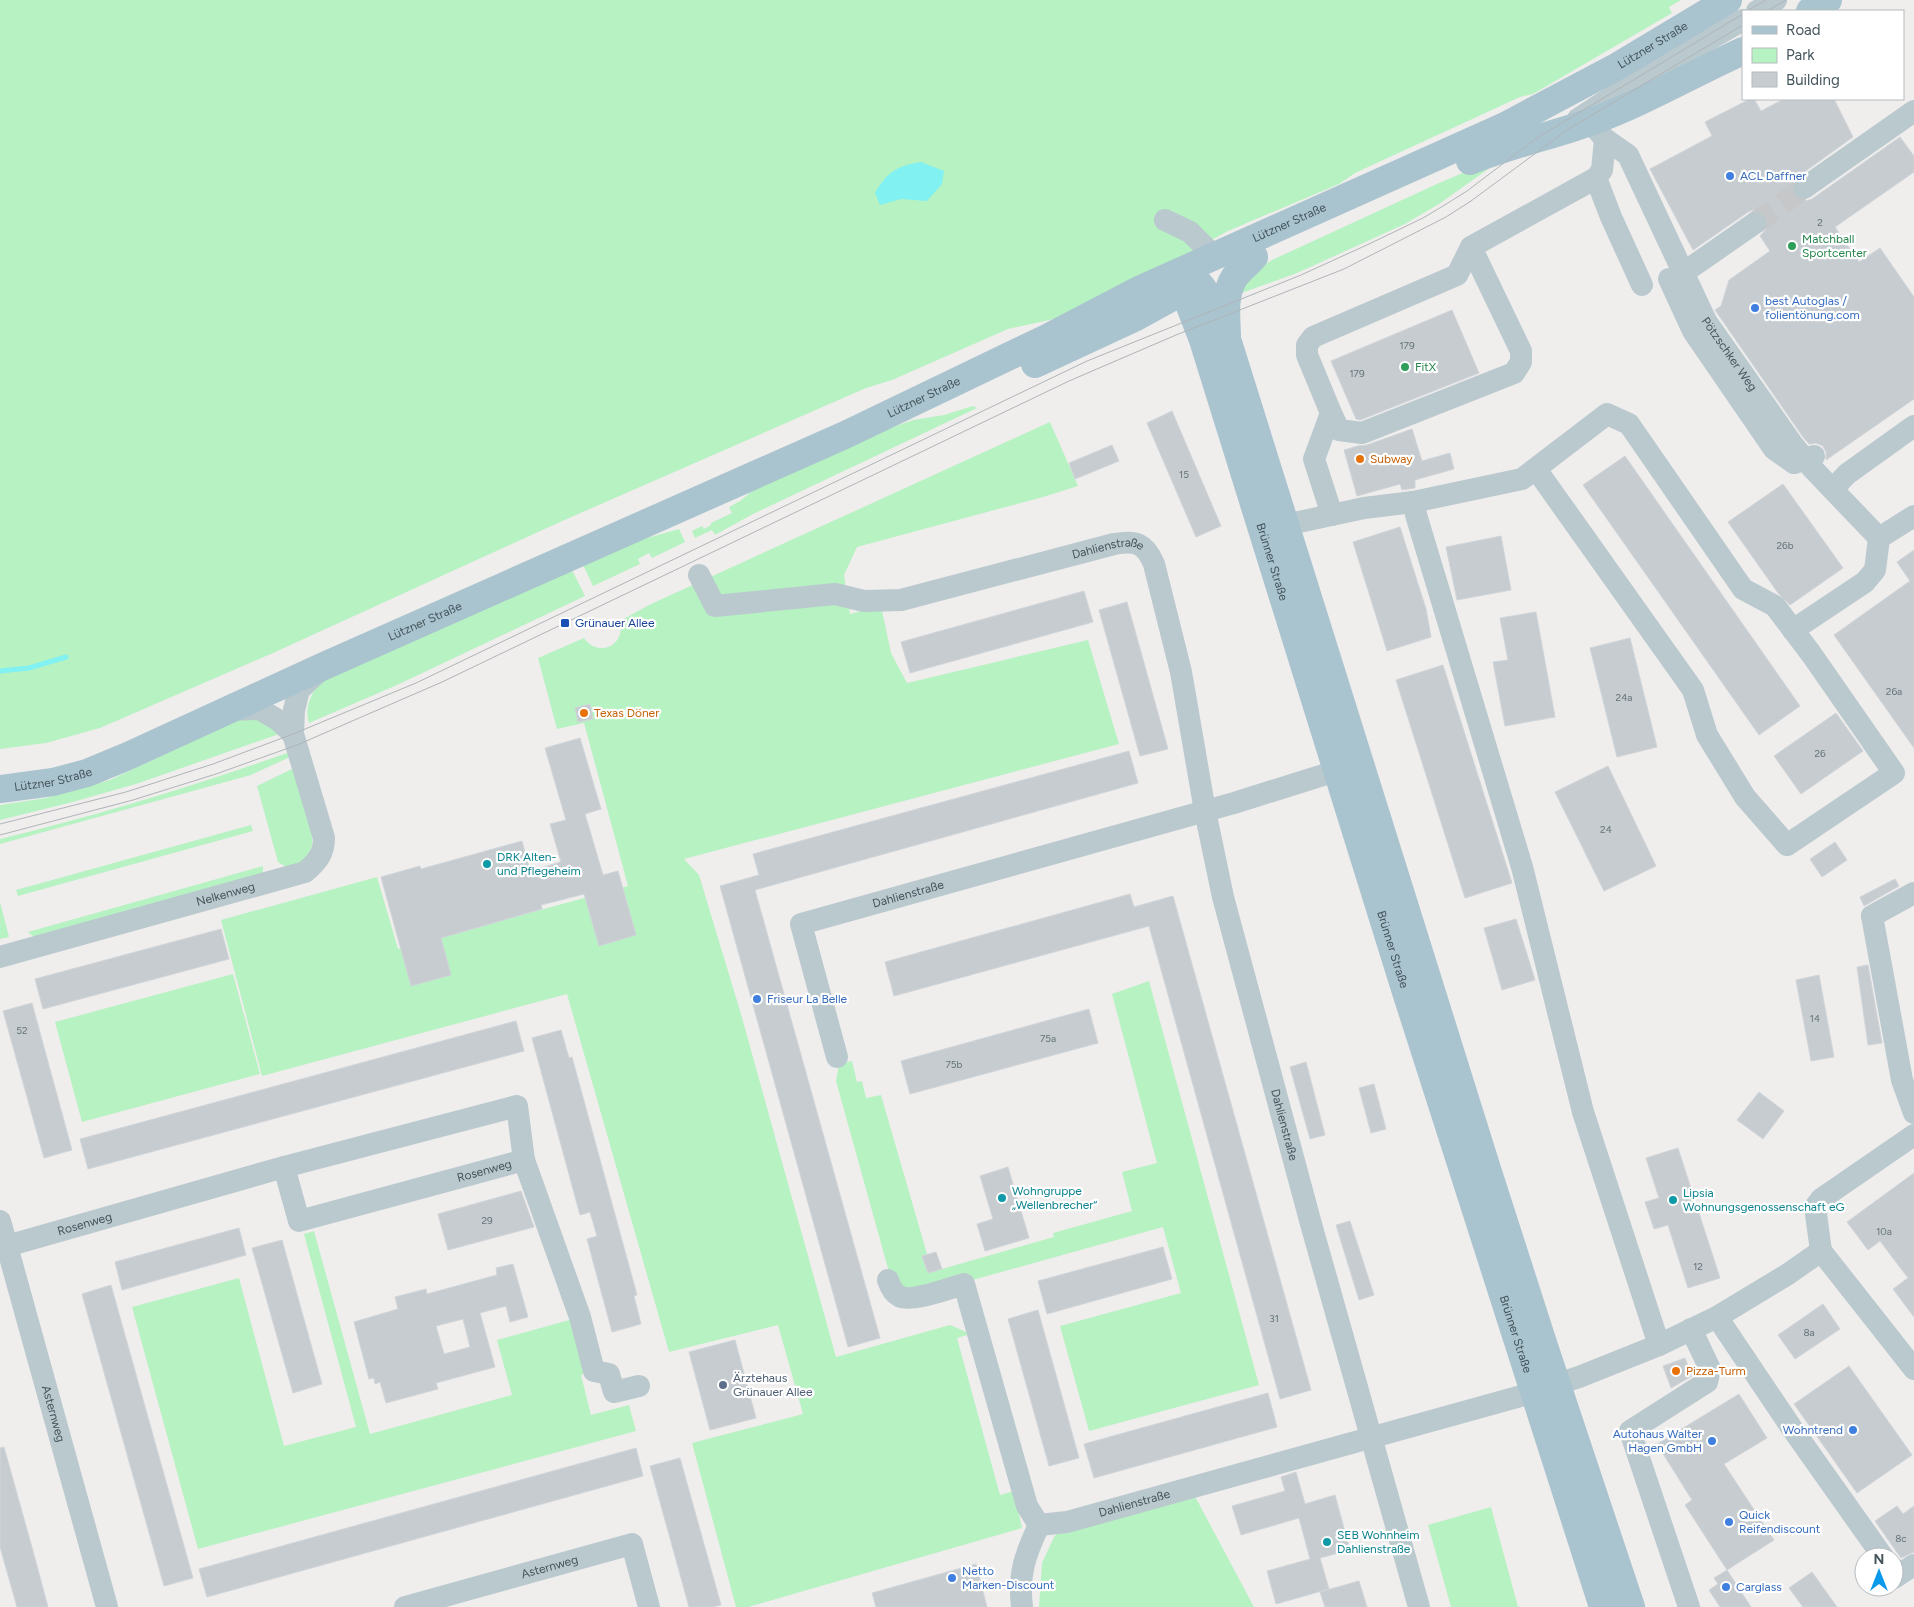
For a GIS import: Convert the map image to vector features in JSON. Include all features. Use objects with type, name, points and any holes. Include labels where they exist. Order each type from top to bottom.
[{"type":"main road","points":[[1812,10],[1828,0]]},
{"type":"main road","name":"Lützner Straße","points":[[845,435],[917,414],[974,393],[1148,310],[1191,275],[1555,101],[1618,66],[1722,2]]},
{"type":"main road","name":"Lützner Straße","points":[[0,789],[53,782],[87,773],[128,756],[324,666],[845,435],[1049,337],[1141,289],[1254,257],[1501,148],[1556,133],[1598,130],[1645,99],[1742,51]]},
{"type":"main road","points":[[1148,310],[1167,312],[1215,340],[1227,303],[1229,287],[1235,276],[1254,257]]},
{"type":"main road","name":"Brünner Straße","points":[[1191,275],[1285,525],[1348,768]]},
{"type":"main road","name":"Brünner Straße","points":[[1215,340],[1348,768],[1484,1160],[1603,1607]]},
{"type":"main road","name":"Brünner Straße","points":[[1545,1388],[1631,1607]]},
{"type":"street","points":[[1759,10],[1776,0]]},
{"type":"street","points":[[1556,133],[1630,86],[1742,21]]},
{"type":"street","points":[[1555,101],[1630,86]]},
{"type":"street","points":[[1804,188],[1914,111]]},
{"type":"street","points":[[1471,247],[1521,351],[1521,362],[1514,373],[1362,432],[1339,430],[1307,355],[1307,344],[1313,337],[1457,276],[1471,247],[1596,178],[1602,170],[1598,130]]},
{"type":"street","points":[[1598,130],[1692,331],[1774,449],[1804,459]]},
{"type":"street","name":"Pötzschker Weg","points":[[1598,130],[1628,155],[1706,322],[1793,445],[1879,538]]},
{"type":"street","points":[[1596,178],[1611,218],[1642,285]]},
{"type":"street","points":[[1165,220],[1190,232],[1191,275]]},
{"type":"street","points":[[1683,273],[1755,223]]},
{"type":"street","points":[[1331,413],[1314,459],[1332,515]]},
{"type":"street","points":[[1285,525],[1364,508],[1413,502],[1522,479],[1607,414],[1629,424],[1742,589],[1775,606],[1794,630],[1894,774],[1787,845],[1745,797],[1708,735],[1692,690],[1536,469]]},
{"type":"street","points":[[1833,489],[1847,474],[1914,426]]},
{"type":"street","points":[[1413,502],[1522,867],[1583,1112],[1659,1345]]},
{"type":"street","points":[[1794,630],[1865,582],[1875,570],[1879,538],[1914,516]]},
{"type":"street","name":"Dahlienstraße","points":[[699,575],[715,606],[835,594],[864,601],[901,600],[1128,541],[1140,544],[1149,552],[1154,564],[1178,662],[1205,811],[1223,897],[1418,1607]]},
{"type":"street","name":"Nelkenweg","points":[[0,957],[305,872],[320,858],[324,849],[324,838],[294,734],[294,710],[299,690],[324,666]]},
{"type":"street","points":[[229,710],[259,709],[278,720],[294,734]]},
{"type":"street","name":"Dahlienstraße","points":[[837,1057],[801,924],[1205,811],[1348,768]]},
{"type":"street","points":[[1914,893],[1872,916],[1902,1080],[1914,1113]]},
{"type":"street","name":"Rosenweg","points":[[3,1247],[284,1167],[517,1106],[524,1160],[299,1221],[284,1167]]},
{"type":"street","points":[[1914,1135],[1821,1199],[1815,1207],[1821,1251],[1914,1369]]},
{"type":"street","points":[[524,1160],[580,1318],[594,1371],[609,1374],[614,1392],[639,1386]]},
{"type":"street","name":"Asternweg","points":[[0,1221],[3,1247],[107,1607]]},
{"type":"street","points":[[1545,1388],[1619,1362],[1717,1318],[1821,1251]]},
{"type":"street","points":[[888,1280],[892,1290],[899,1297],[911,1298],[964,1284],[1027,1506],[1038,1525],[1025,1554],[1021,1591],[1022,1607]]},
{"type":"street","points":[[1717,1318],[1876,1547]]},
{"type":"street","points":[[1689,1607],[1630,1430],[1707,1382],[1710,1369],[1690,1329]]},
{"type":"street","points":[[1710,1369],[1740,1351]]},
{"type":"street","name":"Dahlienstraße","points":[[1038,1525],[1067,1522],[1545,1388]]},
{"type":"street","name":"Asternweg","points":[[405,1607],[632,1544],[647,1599]]},
{"type":"green space","points":[[0,0],[1681,0],[1669,7],[1672,13],[1533,94],[1520,97],[1355,173],[1339,184],[1228,231],[1181,257],[1054,319],[1008,329],[892,380],[866,388],[560,522],[273,653],[100,728],[46,743],[0,749]]},
{"type":"green space","points":[[1489,162],[1498,162],[1439,204],[1405,224],[1297,273],[1236,295],[1248,275],[1272,260]]},
{"type":"green space","points":[[973,406],[977,408],[753,514],[715,535],[712,530],[695,538],[692,531],[702,526],[704,529],[711,525],[711,523],[732,513],[729,507],[740,501],[761,484],[882,431],[913,420],[944,415]]},
{"type":"green space","points":[[1050,422],[1078,486],[857,547],[844,575],[850,614],[881,606],[891,653],[907,683],[1088,640],[1119,744],[684,859],[699,875],[741,1014],[836,1357],[950,1325],[971,1334],[957,1338],[1000,1495],[1014,1491],[1022,1528],[748,1607],[736,1607],[692,1443],[803,1414],[778,1325],[669,1352],[567,994],[262,1076],[221,920],[377,877],[398,949],[628,886],[584,723],[557,729],[538,658],[584,638],[596,647],[610,646],[619,637],[621,630],[620,621],[651,604]]},
{"type":"green space","points":[[679,529],[685,542],[652,558],[649,553],[638,559],[640,564],[593,586],[583,565],[619,546]]},
{"type":"green space","points":[[572,570],[585,596],[397,685],[309,723],[308,707],[318,683]]},
{"type":"green space","points":[[259,718],[282,733],[136,784],[0,820],[0,805],[46,798],[110,780],[235,721]]},
{"type":"green space","points":[[290,752],[292,756],[251,775],[0,844],[0,839],[146,799]]},
{"type":"green space","points":[[296,767],[311,824],[312,842],[306,858],[288,868],[278,862],[257,786]]},
{"type":"green space","points":[[251,825],[253,831],[18,896],[16,890]]},
{"type":"green space","points":[[263,866],[263,875],[35,938],[28,932]]},
{"type":"green space","points":[[0,902],[9,937],[0,939]]},
{"type":"green space","points":[[233,974],[260,1074],[82,1122],[55,1022]]},
{"type":"green space","points":[[1149,981],[1259,1385],[1089,1431],[1060,1326],[1181,1293],[1163,1227],[897,1301],[836,1081],[839,1064],[852,1061],[857,1082],[862,1081],[866,1098],[881,1095],[927,1254],[922,1256],[928,1273],[1054,1237],[1053,1233],[1132,1211],[1122,1172],[1157,1163],[1112,994]]},
{"type":"green space","points":[[314,1231],[370,1434],[512,1395],[497,1340],[580,1317],[594,1371],[581,1375],[591,1415],[629,1405],[636,1431],[198,1549],[132,1307],[239,1278],[284,1446],[356,1427],[304,1234]]},
{"type":"green space","points":[[1190,1487],[1254,1607],[1039,1607],[1042,1563],[1054,1537],[1067,1522]]},
{"type":"green space","points":[[1491,1507],[1518,1607],[1451,1607],[1428,1525]]},
{"type":"water","points":[[921,162],[944,171],[942,184],[927,201],[901,199],[880,205],[875,193],[888,175],[899,168]]},
{"type":"building","points":[[1748,100],[1755,100],[1761,111],[1782,100],[1834,100],[1853,137],[1796,178],[1792,183],[1791,190],[1799,200],[1806,201],[1812,199],[1900,137],[1914,156],[1914,172],[1835,227],[1859,262],[1880,248],[1914,297],[1914,399],[1826,460],[1826,452],[1823,446],[1816,443],[1809,444],[1803,437],[1715,310],[1721,306],[1729,280],[1770,251],[1760,236],[1767,228],[1768,221],[1766,216],[1760,211],[1753,210],[1748,212],[1693,250],[1650,169],[1712,136],[1705,122]]},
{"type":"building","name":"FitX","points":[[1452,310],[1479,373],[1360,420],[1356,419],[1331,361]]},
{"type":"building","points":[[1172,411],[1221,526],[1196,537],[1147,423]]},
{"type":"building","points":[[1412,429],[1422,461],[1450,453],[1454,469],[1415,480],[1415,488],[1402,490],[1400,484],[1357,496],[1344,450],[1367,445]]},
{"type":"building","points":[[1112,445],[1119,461],[1075,479],[1069,463]]},
{"type":"building","points":[[1625,456],[1800,706],[1759,735],[1583,485]]},
{"type":"building","points":[[1783,484],[1843,568],[1790,605],[1778,593],[1728,522]]},
{"type":"building","points":[[1400,527],[1426,609],[1431,637],[1387,651],[1353,542]]},
{"type":"building","points":[[1501,536],[1511,590],[1457,600],[1446,547]]},
{"type":"building","points":[[1914,550],[1914,748],[1834,635],[1910,581],[1897,562]]},
{"type":"building","points":[[1084,591],[1093,622],[910,673],[901,642]]},
{"type":"building","points":[[1127,602],[1168,749],[1140,756],[1099,610]]},
{"type":"building","points":[[1536,612],[1555,717],[1505,726],[1493,662],[1508,660],[1500,618]]},
{"type":"building","points":[[1630,638],[1657,747],[1617,757],[1590,648]]},
{"type":"building","points":[[1443,665],[1512,883],[1465,898],[1396,680]]},
{"type":"building","name":"Texas Döner","points":[[590,704],[593,719],[578,722],[575,708]]},
{"type":"building","points":[[1836,713],[1863,751],[1801,794],[1774,756]]},
{"type":"building","name":"DRK Alten- und Pflegeheim","points":[[580,738],[601,809],[585,814],[603,875],[618,871],[636,935],[599,946],[584,894],[541,905],[542,909],[441,938],[451,975],[411,986],[381,877],[420,866],[421,869],[522,841],[530,871],[561,862],[550,824],[566,820],[545,748]]},
{"type":"building","points":[[1129,751],[1138,783],[755,890],[880,1338],[848,1347],[720,886],[759,875],[753,854]]},
{"type":"building","points":[[1608,766],[1656,866],[1604,891],[1555,792]]},
{"type":"building","points":[[1835,842],[1847,860],[1822,877],[1810,859]]},
{"type":"building","points":[[1895,879],[1899,886],[1864,906],[1860,897]]},
{"type":"building","points":[[1130,894],[1134,907],[1173,896],[1311,1390],[1280,1399],[1149,926],[894,996],[885,962]]},
{"type":"building","points":[[1516,919],[1535,980],[1502,990],[1484,928]]},
{"type":"building","points":[[221,929],[229,959],[43,1009],[35,979]]},
{"type":"building","points":[[1868,965],[1882,1043],[1868,1045],[1857,967]]},
{"type":"building","points":[[1819,975],[1834,1057],[1811,1061],[1796,980]]},
{"type":"building","points":[[32,1003],[72,1150],[44,1158],[3,1011]]},
{"type":"building","points":[[1089,1009],[1098,1043],[910,1094],[901,1061]]},
{"type":"building","points":[[516,1021],[524,1051],[88,1169],[80,1139]]},
{"type":"building","points":[[561,1030],[569,1058],[572,1057],[637,1295],[634,1296],[641,1324],[612,1332],[587,1239],[597,1236],[590,1212],[580,1215],[532,1038]]},
{"type":"building","points":[[1306,1062],[1325,1135],[1310,1139],[1290,1067]]},
{"type":"building","points":[[1374,1084],[1386,1129],[1371,1133],[1359,1088]]},
{"type":"building","points":[[1759,1092],[1784,1111],[1763,1139],[1737,1120]]},
{"type":"building","name":"Lipsia Wohnungsgenossenschaft eG","points":[[1678,1148],[1720,1278],[1688,1288],[1668,1225],[1654,1229],[1645,1202],[1659,1198],[1646,1158]]},
{"type":"building","name":"Wohngruppe „Wellenbrecher“","points":[[1008,1167],[1029,1238],[985,1251],[977,1224],[993,1219],[980,1176]]},
{"type":"building","points":[[1914,1173],[1914,1317],[1893,1289],[1908,1278],[1880,1241],[1868,1250],[1847,1222]]},
{"type":"building","points":[[521,1191],[534,1227],[448,1250],[438,1214]]},
{"type":"building","points":[[1350,1221],[1374,1295],[1359,1300],[1336,1225]]},
{"type":"building","points":[[239,1228],[246,1255],[122,1290],[115,1262]]},
{"type":"building","points":[[282,1240],[322,1384],[293,1393],[252,1248]]},
{"type":"building","points":[[1163,1247],[1172,1279],[1047,1314],[1038,1281]]},
{"type":"building","points":[[936,1252],[942,1269],[928,1273],[922,1256]]},
{"type":"building","points":[[513,1264],[528,1317],[510,1322],[506,1306],[480,1313],[495,1367],[436,1383],[438,1389],[386,1403],[380,1382],[375,1384],[374,1378],[369,1379],[354,1322],[398,1309],[395,1297],[426,1289],[427,1294],[497,1275],[496,1268]],"holes":[[[463,1319],[470,1347],[444,1354],[436,1326]]]},
{"type":"building","points":[[111,1285],[193,1578],[164,1586],[82,1294]]},
{"type":"building","points":[[1823,1304],[1840,1329],[1795,1359],[1778,1335]]},
{"type":"building","points":[[1038,1310],[1079,1458],[1049,1466],[1008,1319]]},
{"type":"building","name":"Ärztehaus Grünauer Allee","points":[[735,1340],[756,1418],[710,1430],[689,1352]]},
{"type":"building","points":[[1685,1358],[1692,1376],[1671,1388],[1663,1366]]},
{"type":"building","name":"Wohntrend","points":[[1849,1366],[1912,1455],[1857,1493],[1794,1404]]},
{"type":"building","points":[[1268,1393],[1277,1427],[1094,1478],[1084,1444]]},
{"type":"building","points":[[1739,1394],[1767,1438],[1724,1464],[1774,1540],[1727,1570],[1685,1505],[1692,1500],[1657,1444]]},
{"type":"building","points":[[4,1447],[48,1607],[17,1607],[0,1547],[0,1448]]},
{"type":"building","points":[[636,1448],[643,1476],[207,1597],[199,1569]]},
{"type":"building","points":[[680,1458],[721,1605],[689,1607],[650,1466]]},
{"type":"building","name":"SEB Wohnheim Dahlienstraße","points":[[1296,1472],[1305,1504],[1335,1495],[1350,1550],[1320,1558],[1329,1589],[1276,1604],[1267,1571],[1310,1559],[1299,1518],[1241,1535],[1232,1506],[1285,1491],[1281,1477]]},
{"type":"building","points":[[1897,1506],[1903,1514],[1914,1506],[1914,1552],[1904,1557],[1904,1547],[1893,1547],[1875,1521]]},
{"type":"building","name":"Netto Marken-Discount","points":[[976,1564],[987,1607],[876,1607],[872,1593]]},
{"type":"building","name":"Carglass","points":[[1727,1570],[1751,1607],[1720,1607],[1709,1590],[1718,1584],[1714,1578]]},
{"type":"building","points":[[1812,1572],[1837,1607],[1803,1607],[1789,1588]]},
{"type":"building","points":[[1359,1581],[1367,1607],[1325,1607],[1320,1592]]},
{"type":"waterway","points":[[0,671],[29,668],[66,657]]},
{"type":"tunnel","points":[[1755,223],[1804,188]]},
{"type":"tram line","points":[[1749,10],[1766,0]]},
{"type":"tram line","points":[[1769,10],[1786,0]]},
{"type":"tram line","points":[[0,824],[126,792],[213,764],[293,734],[416,683],[1087,361],[1301,275],[1369,244],[1423,218],[1443,206],[1467,191],[1537,138],[1742,15]]},
{"type":"tram line","points":[[0,835],[133,800],[216,774],[297,745],[442,682],[1069,381],[1176,335],[1344,269],[1446,217],[1471,201],[1567,130],[1742,26]]},
{"type":"place","name":"ACL Daffner","points":[[1730,176]]},
{"type":"place","name":"Matchball Sportcenter","points":[[1792,246]]},
{"type":"place","name":"best Autoglas / folientönung.com","points":[[1755,308]]},
{"type":"place","name":"FitX","points":[[1405,367]]},
{"type":"place","name":"Subway","points":[[1360,459]]},
{"type":"place","name":"Grünauer Allee","points":[[565,623]]},
{"type":"place","name":"Texas Döner","points":[[584,713]]},
{"type":"place","name":"DRK Alten- und Pflegeheim","points":[[487,864]]},
{"type":"place","name":"Friseur La Belle","points":[[757,999]]},
{"type":"place","name":"Wohngruppe „Wellenbrecher“","points":[[1002,1198]]},
{"type":"place","name":"Lipsia Wohnungsgenossenschaft eG","points":[[1673,1200]]},
{"type":"place","name":"Pizza-Turm","points":[[1676,1371]]},
{"type":"place","name":"Ärztehaus Grünauer Allee","points":[[723,1385]]},
{"type":"place","name":"Wohntrend","points":[[1853,1430]]},
{"type":"place","name":"Autohaus Walter Hagen GmbH","points":[[1712,1441]]},
{"type":"place","name":"Quick Reifendiscount","points":[[1729,1522]]},
{"type":"place","name":"SEB Wohnheim Dahlienstraße","points":[[1327,1542]]},
{"type":"place","name":"Netto Marken-Discount","points":[[952,1578]]},
{"type":"place","name":"Carglass","points":[[1726,1587]]}]
